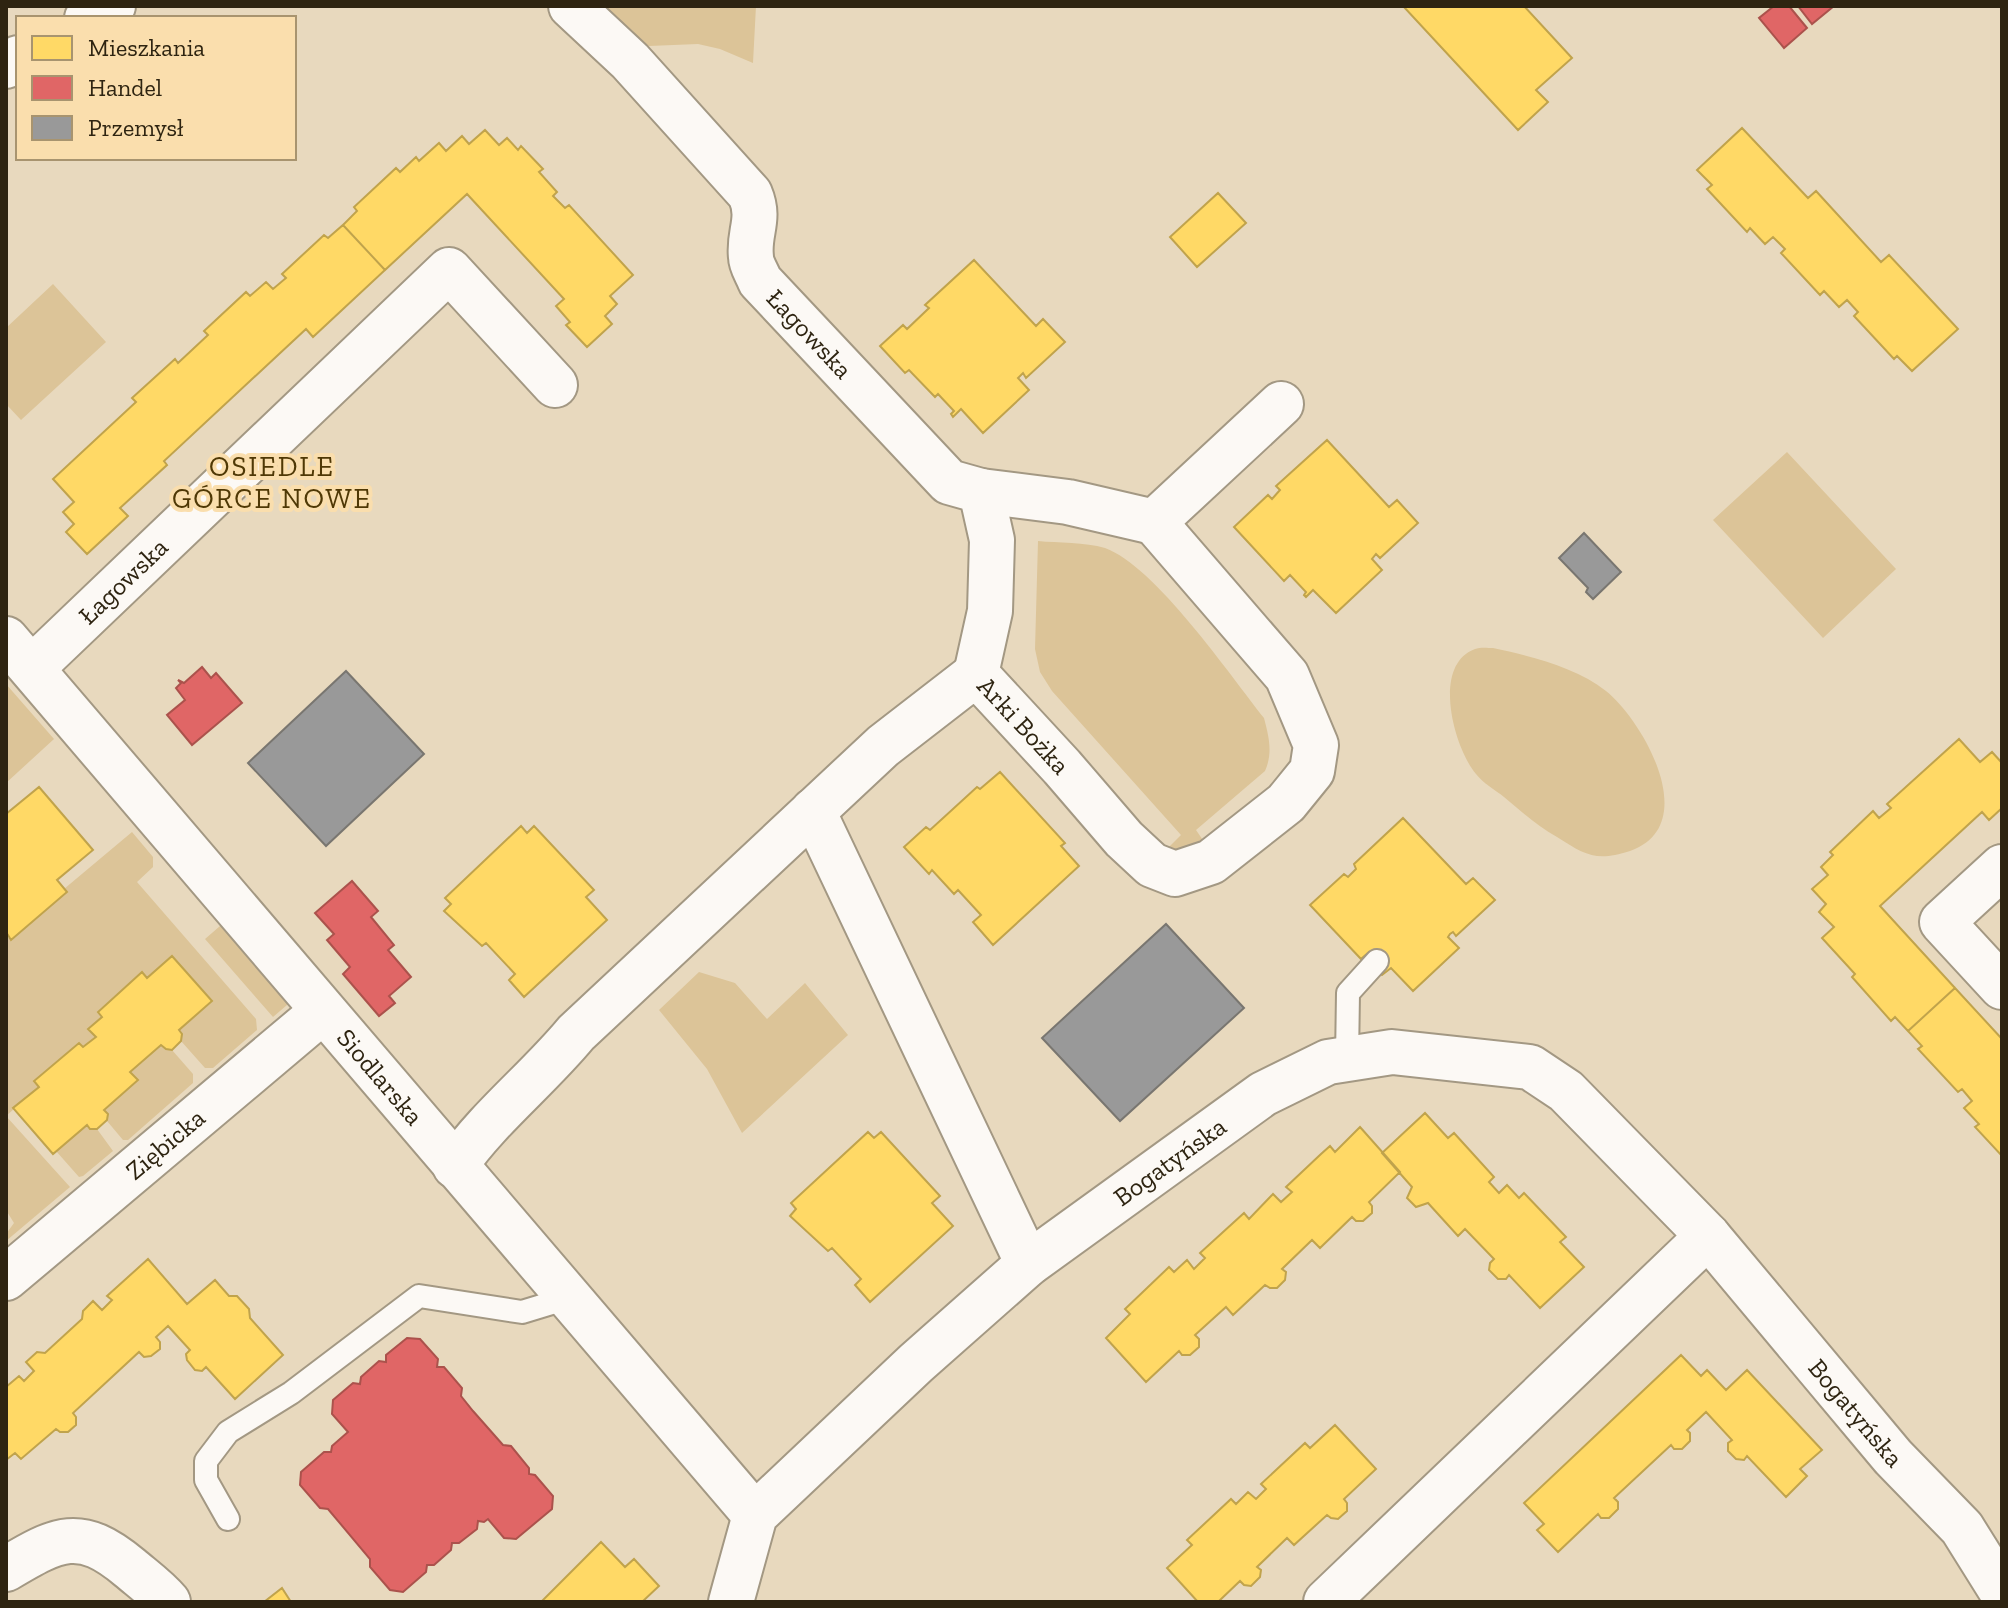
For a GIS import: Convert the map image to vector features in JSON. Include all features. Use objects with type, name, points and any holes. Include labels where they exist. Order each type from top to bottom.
[{"type":"street","points":[[91,16],[113,6]]},
{"type":"street","name":"Łagowska","points":[[571,6],[630,61],[750,194],[756,220],[750,259],[760,281],[949,482],[981,491]]},
{"type":"street","name":"Łagowska","points":[[19,654],[449,270],[555,385]]},
{"type":"street","points":[[976,674],[990,611],[992,540],[981,491],[1068,502],[1154,522],[1281,404]]},
{"type":"street","name":"Arki Bożka","points":[[455,1166],[469,1146],[576,1033],[883,746],[976,674],[1124,839],[1152,865],[1175,874],[1211,862],[1286,803],[1312,771],[1316,745],[1287,676],[1154,522]]},
{"type":"street","name":"Siodlarska","points":[[19,654],[755,1515]]},
{"type":"street","points":[[813,811],[1028,1264]]},
{"type":"street","points":[[2002,867],[1942,922],[2002,987]]},
{"type":"street","name":"Ziębicka","points":[[6,1278],[323,1011]]},
{"type":"street","name":"Bogatyńska","points":[[755,1515],[916,1363],[1028,1264],[1263,1094],[1328,1062],[1392,1052],[1530,1067],[1566,1091],[1708,1236],[1893,1457],[1962,1528],[2002,1592]]},
{"type":"street","points":[[1326,1602],[1708,1236]]},
{"type":"street","points":[[731,1602],[755,1515]]},
{"type":"street","points":[[6,1569],[45,1546],[74,1539],[108,1549],[168,1602]]},
{"type":"lane","points":[[1347,1059],[1348,993],[1377,961]]},
{"type":"lane","points":[[228,1519],[206,1480],[206,1461],[228,1432],[291,1393],[419,1296],[522,1312],[568,1298]]},
{"type":"shaded area","points":[[600,6],[756,6],[753,63],[720,49],[698,44],[639,44]]},
{"type":"shaded area","points":[[53,284],[106,342],[21,420],[6,404],[6,328]]},
{"type":"shaded area","points":[[1787,452],[1896,569],[1823,638],[1713,520]]},
{"type":"shaded area","points":[[1038,541],[1097,546],[1125,559],[1168,598],[1264,718],[1270,751],[1265,771],[1196,830],[1211,852],[1164,852],[1181,835],[1052,691],[1040,672],[1035,649]]},
{"type":"shaded area","points":[[1493,648],[1581,675],[1606,691],[1621,706],[1650,749],[1660,774],[1664,798],[1662,820],[1651,838],[1630,851],[1608,856],[1591,855],[1536,823],[1476,774],[1460,746],[1454,727],[1450,689],[1454,672],[1462,658],[1475,649]]},
{"type":"shaded area","points":[[6,684],[54,739],[6,783]]},
{"type":"shaded area","points":[[132,832],[153,857],[153,867],[137,882],[256,1019],[257,1030],[213,1068],[205,1068],[181,1041],[179,1030],[212,1000],[172,956],[147,978],[142,973],[98,1012],[102,1017],[89,1029],[96,1037],[83,1047],[79,1043],[35,1081],[39,1087],[6,1116],[6,937],[12,939],[67,892],[64,889]]},
{"type":"shaded area","points":[[227,920],[294,999],[273,1017],[205,939]]},
{"type":"shaded area","points":[[699,972],[735,983],[767,1019],[805,983],[848,1035],[742,1133],[707,1069],[659,1010]]},
{"type":"shaded area","points":[[161,1045],[172,1050],[193,1074],[193,1083],[128,1140],[123,1140],[107,1121],[108,1114],[104,1110],[137,1080],[130,1072]]},
{"type":"shaded area","points":[[6,1116],[70,1187],[6,1241],[6,1234],[14,1223],[6,1210]]},
{"type":"shaded area","points":[[87,1125],[90,1129],[97,1129],[113,1151],[79,1177],[56,1151]]},
{"type":"building: Mieszkania","points":[[1403,6],[1524,6],[1572,58],[1536,90],[1548,102],[1518,130]]},
{"type":"building: Mieszkania","points":[[1742,128],[1808,198],[1816,191],[1881,262],[1889,255],[1958,329],[1912,371],[1897,356],[1894,359],[1854,316],[1858,312],[1847,300],[1839,307],[1824,291],[1820,295],[1781,253],[1785,249],[1773,237],[1765,244],[1750,228],[1747,232],[1707,189],[1712,185],[1697,170]]},
{"type":"building: Mieszkania","points":[[485,130],[499,145],[507,138],[518,150],[521,146],[543,169],[539,172],[557,192],[553,196],[565,208],[569,205],[633,275],[610,296],[617,304],[605,316],[612,324],[587,347],[566,325],[570,322],[556,306],[564,299],[467,194],[385,270],[343,225],[357,211],[354,207],[396,168],[400,172],[416,157],[419,161],[439,143],[446,151],[462,136],[469,144]]},
{"type":"building: Mieszkania","points":[[1218,193],[1246,223],[1197,267],[1170,237]]},
{"type":"building: Mieszkania","points":[[343,225],[385,270],[313,337],[306,329],[164,461],[167,465],[120,508],[128,516],[87,554],[66,532],[74,524],[63,512],[74,502],[53,479],[136,402],[132,398],[175,359],[178,363],[208,335],[204,331],[246,292],[250,296],[266,282],[273,289],[286,278],[282,274],[324,235],[328,238]]},
{"type":"building: Mieszkania","points":[[974,260],[1036,326],[1043,319],[1065,342],[1026,378],[1023,373],[1018,378],[1029,390],[983,433],[961,409],[953,417],[951,414],[954,411],[938,394],[935,397],[909,370],[905,373],[880,346],[903,325],[907,329],[929,308],[925,305]]},
{"type":"building: Mieszkania","points":[[1327,440],[1389,507],[1397,500],[1418,523],[1380,558],[1376,554],[1372,559],[1382,570],[1336,613],[1313,590],[1306,597],[1306,592],[1290,575],[1284,581],[1234,527],[1268,495],[1272,499],[1280,490],[1276,486]]},
{"type":"building: Mieszkania","points":[[1959,739],[1980,762],[1992,752],[2002,763],[2002,808],[1989,820],[1982,812],[1880,906],[1955,988],[1908,1031],[1895,1017],[1891,1021],[1822,938],[1834,927],[1819,912],[1826,904],[1812,889],[1828,875],[1821,867],[1833,855],[1830,852],[1873,811],[1879,818],[1891,808],[1887,804]]},
{"type":"building: Mieszkania","points":[[1000,772],[1065,843],[1061,846],[1079,866],[993,945],[973,922],[981,915],[958,890],[954,894],[932,870],[929,874],[904,847],[926,827],[930,830],[977,787],[980,789]]},
{"type":"building: Mieszkania","points":[[39,787],[93,850],[57,880],[67,892],[11,940],[8,935],[6,937],[6,814]]},
{"type":"building: Mieszkania","points":[[1403,818],[1466,884],[1473,878],[1495,900],[1456,936],[1453,932],[1450,934],[1448,937],[1459,948],[1413,991],[1391,968],[1382,975],[1380,973],[1384,969],[1369,952],[1361,959],[1310,905],[1344,874],[1348,877],[1356,869],[1354,864]]},
{"type":"building: Mieszkania","points":[[521,826],[527,833],[534,826],[594,890],[586,897],[607,920],[524,997],[509,980],[515,974],[486,943],[482,946],[444,911],[451,904],[445,898]]},
{"type":"building: Mieszkania","points":[[172,956],[212,1001],[179,1030],[181,1041],[172,1050],[161,1045],[130,1072],[138,1080],[104,1110],[108,1114],[107,1120],[97,1129],[90,1129],[87,1125],[53,1154],[13,1108],[39,1087],[34,1081],[79,1043],[83,1047],[96,1037],[88,1029],[102,1017],[98,1012],[142,972],[147,978]]},
{"type":"building: Mieszkania","points":[[1955,988],[2002,1039],[2002,1156],[1975,1127],[1979,1124],[1964,1108],[1972,1101],[1962,1089],[1958,1092],[1918,1049],[1922,1046],[1908,1031]]},
{"type":"building: Mieszkania","points":[[1425,1113],[1448,1138],[1454,1133],[1494,1177],[1489,1182],[1499,1193],[1507,1185],[1519,1198],[1524,1193],[1566,1237],[1560,1242],[1584,1267],[1540,1308],[1509,1275],[1506,1279],[1498,1279],[1489,1270],[1494,1259],[1465,1229],[1458,1236],[1428,1203],[1416,1207],[1407,1198],[1412,1187],[1382,1153]]},
{"type":"building: Mieszkania","points":[[1360,1127],[1400,1172],[1369,1202],[1372,1213],[1363,1221],[1352,1217],[1320,1248],[1312,1240],[1282,1269],[1286,1272],[1285,1280],[1277,1288],[1265,1285],[1233,1315],[1226,1307],[1195,1335],[1199,1339],[1199,1347],[1190,1355],[1182,1355],[1179,1351],[1146,1382],[1106,1338],[1130,1314],[1125,1309],[1169,1267],[1174,1272],[1187,1260],[1194,1269],[1205,1258],[1200,1253],[1244,1213],[1249,1219],[1273,1194],[1281,1202],[1292,1192],[1286,1187],[1330,1146],[1335,1152]]},
{"type":"building: Mieszkania","points":[[868,1132],[874,1138],[881,1132],[940,1196],[932,1203],[953,1226],[870,1302],[855,1285],[861,1279],[832,1248],[828,1251],[790,1216],[796,1209],[791,1203]]},
{"type":"building: Mieszkania","points":[[148,1259],[187,1304],[215,1280],[229,1296],[237,1296],[249,1309],[250,1318],[283,1355],[235,1399],[206,1367],[202,1371],[195,1370],[187,1360],[186,1354],[190,1350],[168,1326],[156,1337],[160,1349],[144,1357],[139,1352],[73,1413],[76,1425],[68,1432],[56,1429],[21,1459],[15,1453],[6,1460],[6,1387],[19,1376],[24,1381],[34,1371],[26,1362],[37,1352],[45,1353],[82,1319],[83,1311],[93,1301],[102,1310],[112,1300],[107,1296]]},
{"type":"building: Mieszkania","points":[[1681,1355],[1701,1376],[1707,1370],[1726,1390],[1747,1370],[1822,1450],[1800,1469],[1807,1476],[1786,1497],[1747,1456],[1744,1460],[1736,1459],[1728,1451],[1728,1443],[1732,1440],[1706,1412],[1687,1430],[1690,1441],[1682,1449],[1674,1449],[1671,1445],[1614,1498],[1618,1509],[1609,1518],[1601,1518],[1598,1514],[1558,1552],[1537,1530],[1544,1524],[1524,1503]]},
{"type":"building: Mieszkania","points":[[1335,1425],[1376,1469],[1344,1499],[1347,1511],[1338,1519],[1327,1515],[1294,1545],[1287,1538],[1257,1567],[1261,1570],[1260,1577],[1251,1586],[1240,1581],[1218,1602],[1198,1602],[1167,1568],[1192,1545],[1187,1540],[1231,1499],[1236,1504],[1248,1492],[1256,1499],[1266,1489],[1261,1484],[1305,1443],[1310,1448]]},
{"type":"building: Mieszkania","points":[[601,1542],[625,1567],[634,1559],[659,1586],[642,1602],[541,1602]]},
{"type":"building: Mieszkania","points":[[282,1588],[291,1602],[264,1602]]},
{"type":"building: Handel","points":[[1774,6],[1789,6],[1807,28],[1784,48],[1759,18]]},
{"type":"building: Handel","points":[[1798,6],[1834,6],[1812,24]]},
{"type":"building: Handel","points":[[202,667],[211,678],[216,673],[242,703],[192,745],[167,715],[185,700],[176,688],[181,683],[178,680],[184,683]]},
{"type":"building: Handel","points":[[352,881],[378,911],[371,917],[394,945],[388,950],[411,977],[389,996],[395,1003],[379,1016],[343,974],[350,967],[327,940],[334,934],[315,913]]},
{"type":"building: Handel","points":[[407,1338],[420,1339],[438,1359],[437,1367],[444,1367],[462,1388],[461,1396],[473,1411],[503,1445],[511,1446],[529,1468],[529,1474],[535,1475],[553,1496],[552,1509],[516,1539],[504,1538],[488,1519],[478,1521],[477,1529],[459,1543],[452,1543],[451,1550],[434,1565],[427,1565],[426,1572],[403,1592],[390,1590],[370,1567],[370,1559],[328,1509],[320,1508],[300,1485],[301,1472],[324,1452],[331,1452],[332,1446],[348,1432],[332,1414],[333,1400],[353,1383],[360,1384],[361,1377],[379,1361],[386,1362],[386,1355]]},
{"type":"building: Przemysł","points":[[1584,533],[1621,572],[1593,599],[1586,592],[1588,588],[1559,558]]},
{"type":"building: Przemysł","points":[[346,671],[424,754],[326,846],[248,763]]},
{"type":"building: Przemysł","points":[[1166,924],[1244,1008],[1120,1121],[1042,1038]]},
{"type":"district","name":"OSIEDLE GÓRCE NOWE","points":[[272,482]]}]
